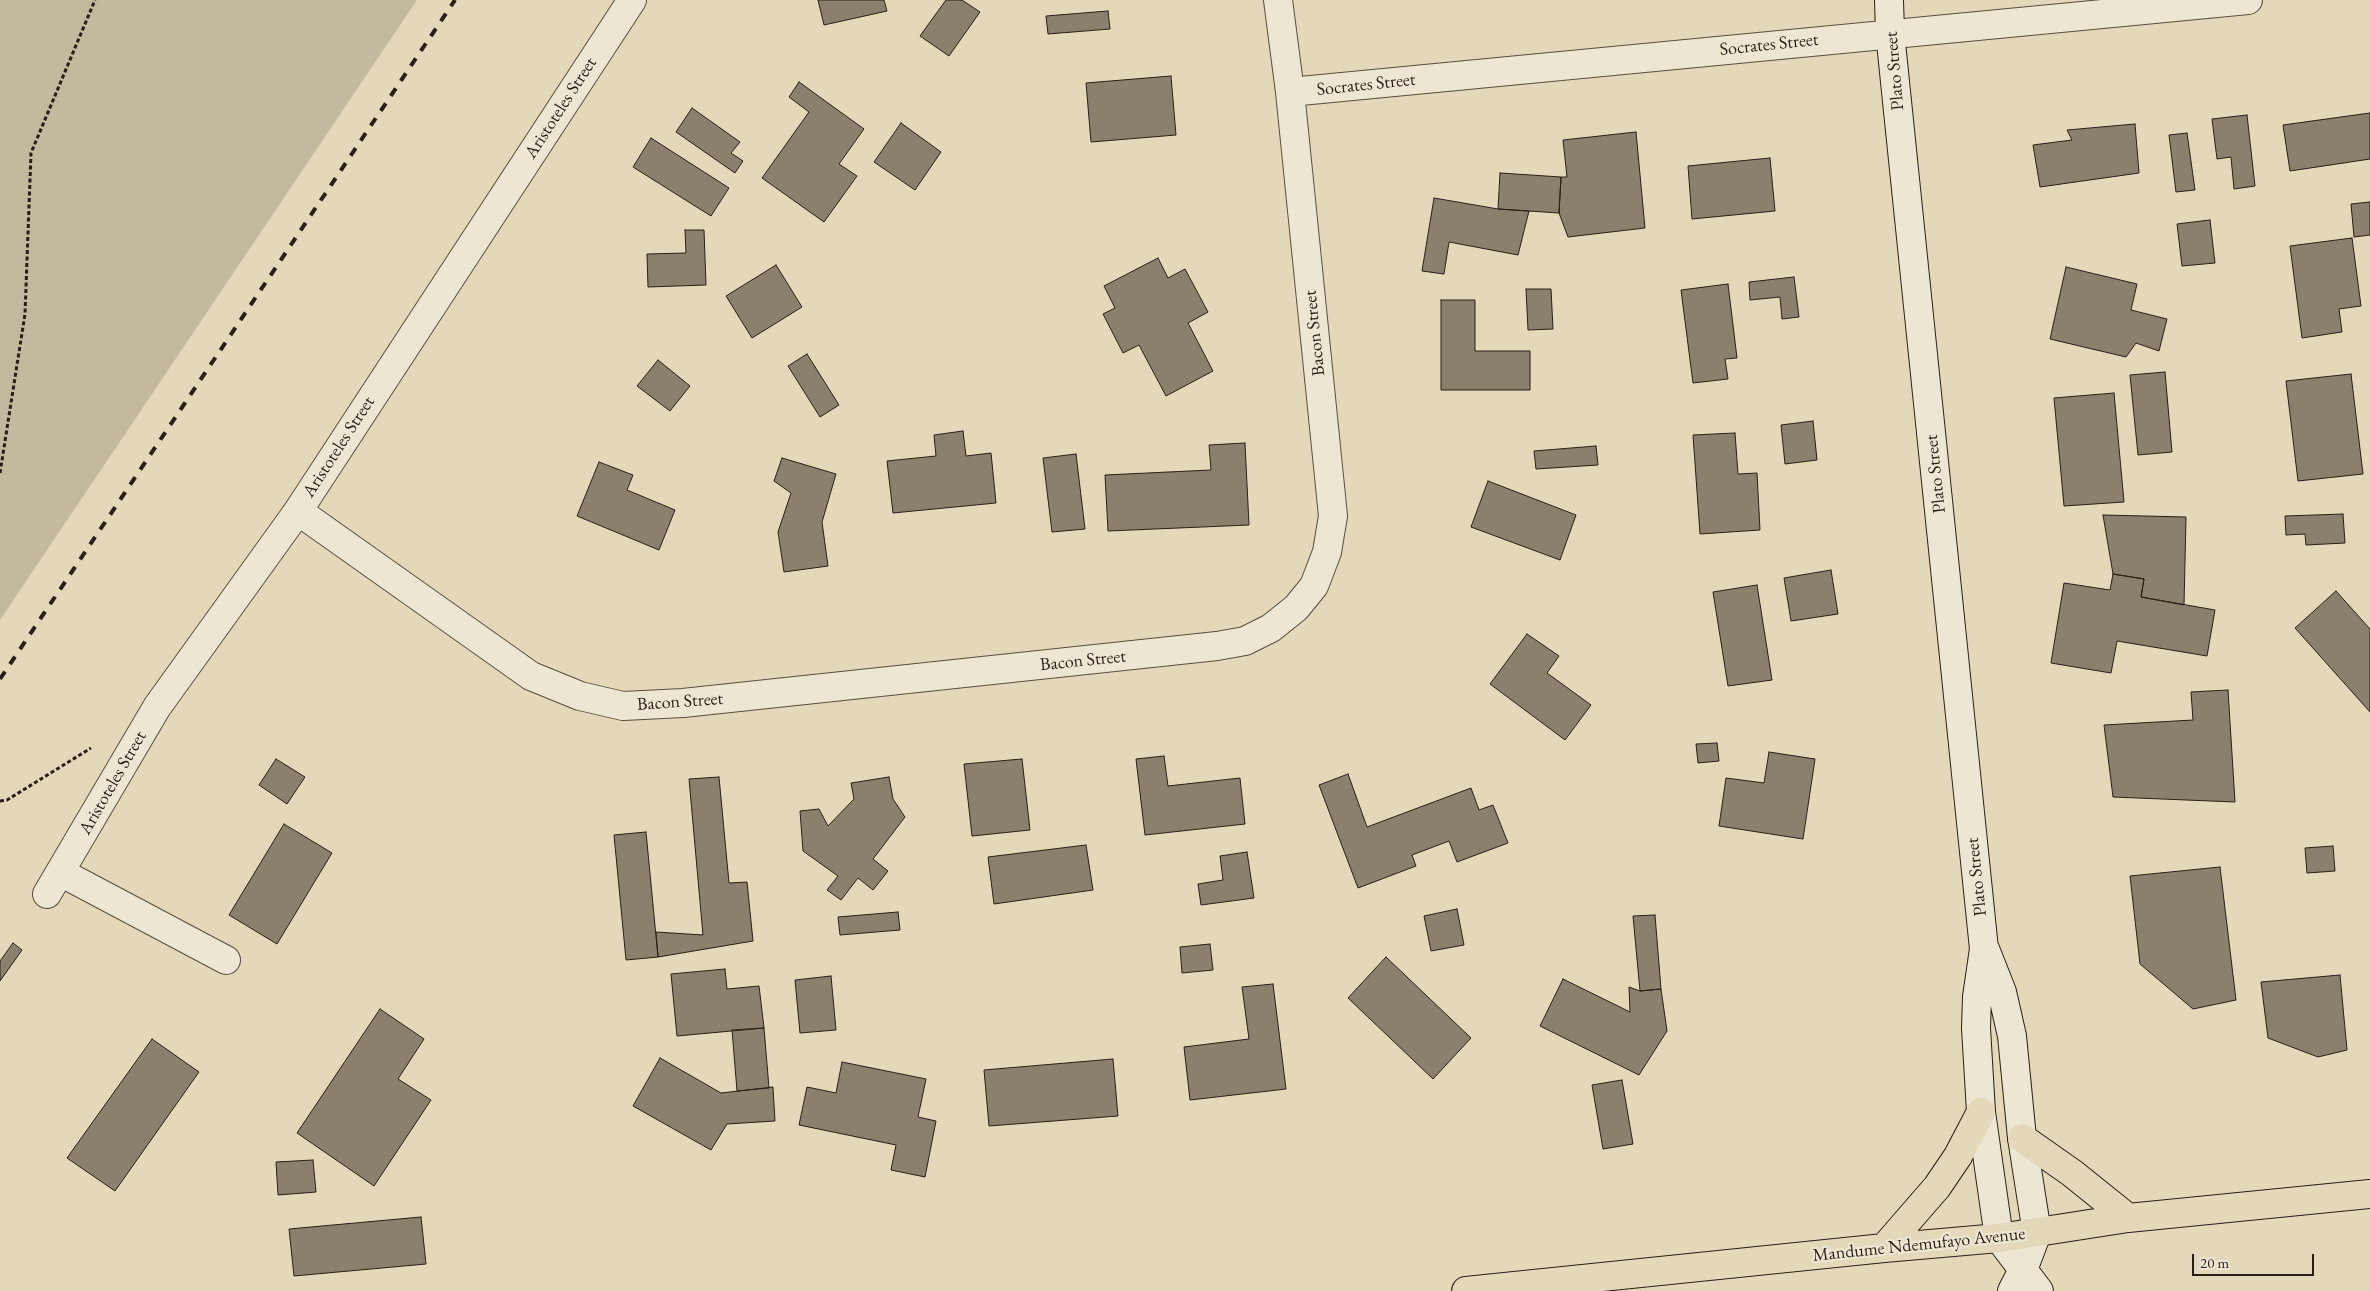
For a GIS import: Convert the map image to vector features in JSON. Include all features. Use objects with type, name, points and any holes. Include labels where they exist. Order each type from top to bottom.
[{"type":"main road","points":[[1884,1248],[1937,1186],[1958,1156],[1981,1112]]},
{"type":"main road","points":[[2022,1138],[2072,1173],[2128,1218]]},
{"type":"main road","name":"Mandume Ndemufayo Avenue","points":[[1466,1291],[1999,1238],[2128,1218],[2370,1194]]},
{"type":"street","name":"Aristoteles Street","points":[[226,960],[54,883],[157,707],[298,511],[632,0]]},
{"type":"street","name":"Bacon Street","points":[[298,511],[532,676],[580,696],[623,706],[683,703],[1217,646],[1245,641],[1272,628],[1296,608],[1314,586],[1327,552],[1333,516],[1290,92],[1278,0]]},
{"type":"street","name":"Plato Street","points":[[1889,0],[1890,33],[1984,949],[1977,997],[1976,1028],[1981,1112],[1999,1238],[2025,1284]]},
{"type":"street","name":"Socrates Street","points":[[1290,92],[2248,0]]},
{"type":"street","name":"Plato Street","points":[[1984,949],[2002,992],[2012,1036],[2022,1138],[2037,1233],[2025,1284]]},
{"type":"path","points":[[0,473],[25,314],[30,153],[95,0]]},
{"type":"path","points":[[0,801],[7,800],[99,743]]},
{"type":"shaded area","points":[[0,0],[417,0],[0,620]]},
{"type":"building","points":[[818,0],[884,0],[887,11],[824,25]]},
{"type":"building","points":[[946,0],[962,0],[980,12],[949,56],[920,36]]},
{"type":"building","points":[[1108,11],[1110,29],[1048,34],[1046,16]]},
{"type":"building","points":[[1171,76],[1176,135],[1091,142],[1086,83]]},
{"type":"building","points":[[799,82],[864,129],[839,164],[857,176],[824,222],[762,178],[809,112],[789,97]]},
{"type":"building","points":[[692,108],[740,142],[731,153],[743,161],[735,173],[676,132]]},
{"type":"building","points":[[2370,113],[2370,159],[2290,171],[2283,125]]},
{"type":"building","points":[[2247,115],[2255,186],[2234,189],[2231,157],[2217,159],[2212,119]]},
{"type":"building","points":[[901,123],[941,152],[915,190],[874,162]]},
{"type":"building","points":[[2135,124],[2139,173],[2040,187],[2033,145],[2072,140],[2067,130]]},
{"type":"building","points":[[1636,132],[1645,228],[1568,237],[1559,213],[1561,177],[1567,177],[1563,140]]},
{"type":"building","points":[[2187,133],[2195,190],[2176,192],[2169,135]]},
{"type":"building","points":[[651,138],[729,188],[711,216],[633,167]]},
{"type":"building","points":[[1770,158],[1775,211],[1692,219],[1688,166]]},
{"type":"building","points":[[1500,173],[1561,177],[1559,213],[1498,209]]},
{"type":"building","points":[[1434,198],[1498,209],[1529,211],[1518,255],[1449,242],[1444,274],[1422,271]]},
{"type":"building","points":[[2370,202],[2370,235],[2354,237],[2351,204]]},
{"type":"building","points":[[2210,220],[2215,263],[2182,266],[2177,224]]},
{"type":"building","points":[[685,230],[704,230],[706,285],[648,287],[647,254],[686,253]]},
{"type":"building","points":[[2352,238],[2361,306],[2339,309],[2342,332],[2302,338],[2290,246]]},
{"type":"building","points":[[1158,258],[1168,278],[1185,269],[1208,312],[1188,323],[1213,371],[1166,396],[1139,345],[1123,353],[1103,314],[1115,308],[1104,286]]},
{"type":"building","points":[[776,265],[802,307],[752,338],[726,296]]},
{"type":"building","points":[[2066,267],[2137,284],[2131,310],[2167,319],[2159,351],[2136,343],[2126,357],[2050,339]]},
{"type":"building","points":[[1794,277],[1799,317],[1782,319],[1780,297],[1750,300],[1749,282]]},
{"type":"building","points":[[1728,284],[1737,358],[1725,359],[1728,379],[1693,383],[1681,290]]},
{"type":"building","points":[[1526,289],[1551,289],[1553,329],[1528,330]]},
{"type":"building","points":[[1441,300],[1475,300],[1475,351],[1530,351],[1530,390],[1441,390]]},
{"type":"building","points":[[807,354],[839,405],[820,417],[788,366]]},
{"type":"building","points":[[658,360],[690,386],[670,411],[637,386]]},
{"type":"building","points":[[2165,372],[2172,452],[2138,455],[2130,375]]},
{"type":"building","points":[[2351,374],[2363,474],[2298,481],[2286,381]]},
{"type":"building","points":[[2114,393],[2124,502],[2064,506],[2054,398]]},
{"type":"building","points":[[1813,421],[1817,460],[1785,464],[1781,425]]},
{"type":"building","points":[[963,431],[966,456],[991,453],[996,503],[893,513],[887,461],[936,456],[934,435]]},
{"type":"building","points":[[1735,433],[1738,474],[1757,473],[1760,530],[1700,534],[1693,435]]},
{"type":"building","points":[[1245,443],[1249,525],[1108,531],[1105,475],[1211,470],[1209,445]]},
{"type":"building","points":[[1596,446],[1598,465],[1536,469],[1534,451]]},
{"type":"building","points":[[1076,454],[1085,529],[1052,532],[1043,458]]},
{"type":"building","points":[[782,458],[836,474],[822,522],[828,566],[784,572],[778,532],[791,493],[774,481]]},
{"type":"building","points":[[599,462],[633,475],[627,490],[675,510],[659,550],[577,516]]},
{"type":"building","points":[[1488,481],[1576,515],[1560,560],[1471,527]]},
{"type":"building","points":[[2343,514],[2345,543],[2306,545],[2305,534],[2286,535],[2285,516]]},
{"type":"building","points":[[2103,515],[2186,517],[2184,605],[2141,597],[2144,579],[2113,574]]},
{"type":"building","points":[[1831,570],[1838,614],[1791,621],[1784,578]]},
{"type":"building","points":[[2113,574],[2144,579],[2141,597],[2215,610],[2207,656],[2117,641],[2111,673],[2051,663],[2064,583],[2110,590]]},
{"type":"building","points":[[1757,585],[1772,680],[1728,686],[1713,592]]},
{"type":"building","points":[[2336,591],[2370,629],[2370,712],[2295,628]]},
{"type":"building","points":[[1527,634],[1559,656],[1547,673],[1591,705],[1565,740],[1490,684]]},
{"type":"building","points":[[2228,690],[2235,802],[2113,797],[2104,725],[2193,720],[2191,692]]},
{"type":"building","points":[[1717,743],[1719,761],[1698,763],[1696,744]]},
{"type":"building","points":[[1769,752],[1815,759],[1803,839],[1719,826],[1726,778],[1764,783]]},
{"type":"building","points":[[1164,756],[1168,786],[1240,778],[1245,824],[1145,835],[1136,759]]},
{"type":"building","points":[[276,759],[305,777],[287,804],[259,785]]},
{"type":"building","points":[[1022,759],[1030,830],[972,836],[964,764]]},
{"type":"building","points":[[1348,774],[1367,827],[1471,788],[1479,810],[1493,805],[1508,843],[1457,862],[1449,841],[1412,855],[1416,866],[1358,888],[1319,785]]},
{"type":"building","points":[[719,777],[729,883],[747,882],[753,941],[658,957],[656,932],[703,935],[689,779]]},
{"type":"building","points":[[889,777],[893,799],[905,817],[873,859],[888,871],[873,890],[858,878],[841,900],[827,890],[838,876],[803,851],[800,811],[819,809],[828,826],[854,799],[851,783]]},
{"type":"building","points":[[284,824],[332,853],[277,944],[229,915]]},
{"type":"building","points":[[646,832],[658,957],[626,960],[614,835]]},
{"type":"building","points":[[1086,845],[1093,890],[994,904],[988,857]]},
{"type":"building","points":[[2333,846],[2335,871],[2307,873],[2305,848]]},
{"type":"building","points":[[1247,852],[1254,898],[1201,905],[1198,884],[1223,880],[1220,856]]},
{"type":"building","points":[[2220,867],[2236,1000],[2193,1009],[2140,964],[2130,876]]},
{"type":"building","points":[[1457,909],[1464,945],[1431,951],[1424,916]]},
{"type":"building","points":[[898,912],[900,930],[840,935],[838,917]]},
{"type":"building","points":[[1655,915],[1661,989],[1640,991],[1633,916]]},
{"type":"building","points":[[13,943],[22,950],[0,981],[0,961]]},
{"type":"building","points":[[1210,944],[1213,970],[1182,973],[1180,947]]},
{"type":"building","points":[[1386,957],[1471,1038],[1433,1079],[1348,998]]},
{"type":"building","points":[[725,969],[727,989],[759,986],[764,1028],[677,1036],[671,974]]},
{"type":"building","points":[[2340,975],[2347,1050],[2318,1057],[2268,1038],[2261,982]]},
{"type":"building","points":[[831,976],[836,1030],[800,1033],[795,980]]},
{"type":"building","points":[[1563,979],[1630,1012],[1629,987],[1640,991],[1661,989],[1667,1031],[1639,1075],[1540,1026]]},
{"type":"building","points":[[1273,984],[1286,1089],[1190,1100],[1184,1047],[1249,1039],[1242,987]]},
{"type":"building","points":[[380,1009],[424,1039],[398,1079],[431,1100],[374,1186],[297,1133]]},
{"type":"building","points":[[764,1028],[769,1088],[737,1091],[732,1030]]},
{"type":"building","points":[[152,1039],[199,1072],[115,1191],[67,1158]]},
{"type":"building","points":[[660,1058],[721,1093],[773,1087],[775,1121],[727,1124],[711,1150],[633,1106]]},
{"type":"building","points":[[1113,1059],[1118,1116],[989,1126],[984,1070]]},
{"type":"building","points":[[842,1062],[926,1079],[918,1117],[936,1121],[925,1177],[891,1170],[896,1145],[799,1125],[807,1087],[836,1093]]},
{"type":"building","points":[[1622,1080],[1633,1144],[1603,1149],[1592,1085]]},
{"type":"building","points":[[313,1160],[316,1192],[278,1195],[276,1162]]},
{"type":"building","points":[[421,1217],[426,1264],[294,1276],[289,1229]]},
{"type":"railway","points":[[0,679],[455,0]]}]
